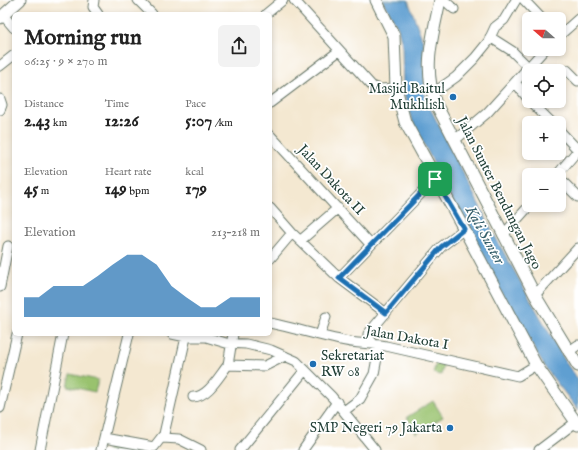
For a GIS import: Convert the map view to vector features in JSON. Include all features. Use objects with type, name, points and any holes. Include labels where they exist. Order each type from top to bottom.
[{"type":"street","points":[[12,26],[1,17],[20,0]]},
{"type":"street","points":[[94,0],[93,7],[97,12]]},
{"type":"street","points":[[138,0],[150,12]]},
{"type":"street","points":[[268,12],[283,0]]},
{"type":"street","points":[[294,0],[372,86],[380,88],[396,88]]},
{"type":"street","points":[[376,0],[394,36],[396,88],[405,122],[536,365],[577,424],[539,450]]},
{"type":"street","name":"Jalan Sunter Bendungan Jago","points":[[440,0],[428,61],[432,94],[534,295],[578,366]]},
{"type":"street","points":[[444,0],[454,9]]},
{"type":"street","points":[[432,94],[451,81],[475,58],[490,37],[495,27],[504,20],[516,0]]},
{"type":"street","points":[[524,0],[535,12]]},
{"type":"street","points":[[566,30],[578,19]]},
{"type":"street","points":[[490,37],[512,51],[525,64]]},
{"type":"street","points":[[272,101],[339,51]]},
{"type":"street","points":[[531,64],[538,56]]},
{"type":"street","points":[[0,66],[12,57]]},
{"type":"street","points":[[568,70],[578,81]]},
{"type":"street","points":[[455,140],[487,113],[522,74]]},
{"type":"street","points":[[515,82],[522,91]]},
{"type":"street","points":[[0,99],[2,105],[0,110]]},
{"type":"street","points":[[537,108],[545,116]]},
{"type":"street","name":"Jalan Dakota II","points":[[272,137],[371,245]]},
{"type":"street","points":[[563,168],[578,150],[566,137]]},
{"type":"street","points":[[339,278],[435,179]]},
{"type":"street","points":[[566,185],[578,197]]},
{"type":"street","points":[[300,241],[338,208]]},
{"type":"street","points":[[272,210],[292,234],[339,278],[386,313]]},
{"type":"street","points":[[503,235],[524,212]]},
{"type":"street","points":[[344,412],[360,399],[374,374],[377,348],[368,337],[368,334],[441,247],[464,229]]},
{"type":"street","points":[[272,256],[292,234]]},
{"type":"street","points":[[0,287],[8,246]]},
{"type":"street","points":[[534,295],[578,248]]},
{"type":"street","points":[[320,335],[326,317]]},
{"type":"street","name":"Jalan Dakota I","points":[[272,323],[366,345],[372,343],[518,376],[536,365]]},
{"type":"street","points":[[0,408],[17,336]]},
{"type":"street","points":[[40,450],[63,336]]},
{"type":"street","points":[[101,450],[129,336]]},
{"type":"street","points":[[181,336],[206,337],[216,341],[233,338],[246,344],[271,350],[296,361],[337,402],[372,449]]},
{"type":"street","points":[[104,438],[154,447],[163,438],[186,337]]},
{"type":"street","points":[[193,397],[199,397],[205,393],[228,365],[233,338]]},
{"type":"street","points":[[568,352],[578,344]]},
{"type":"street","points":[[228,365],[265,366],[285,356]]},
{"type":"street","points":[[240,450],[305,370]]},
{"type":"street","points":[[303,450],[337,402]]},
{"type":"street","points":[[163,438],[179,439],[197,446],[201,450]]},
{"type":"green space","points":[[437,360],[444,362],[441,375],[433,373]]},
{"type":"green space","points":[[70,374],[98,380],[95,392],[67,386]]},
{"type":"green space","points":[[433,401],[443,417],[416,433],[407,417]]},
{"type":"green space","points":[[109,442],[154,450],[107,450]]},
{"type":"water","name":"Kali Sunter","points":[[382,0],[408,0],[424,44],[425,98],[498,242],[568,366],[578,379],[578,410],[546,369],[479,255],[411,118],[403,91],[402,44],[398,28]]},
{"type":"place","name":"Masjid Baitul Mukhlish","points":[[453,97]]},
{"type":"place","name":"Sekretariat RW 08","points":[[313,364]]},
{"type":"place","name":"SMP Negeri 79 Jakarta","points":[[450,428]]},
{"type":"route","points":[[435,179],[464,229],[441,247],[400,294],[386,313],[339,278],[435,179]]}]
